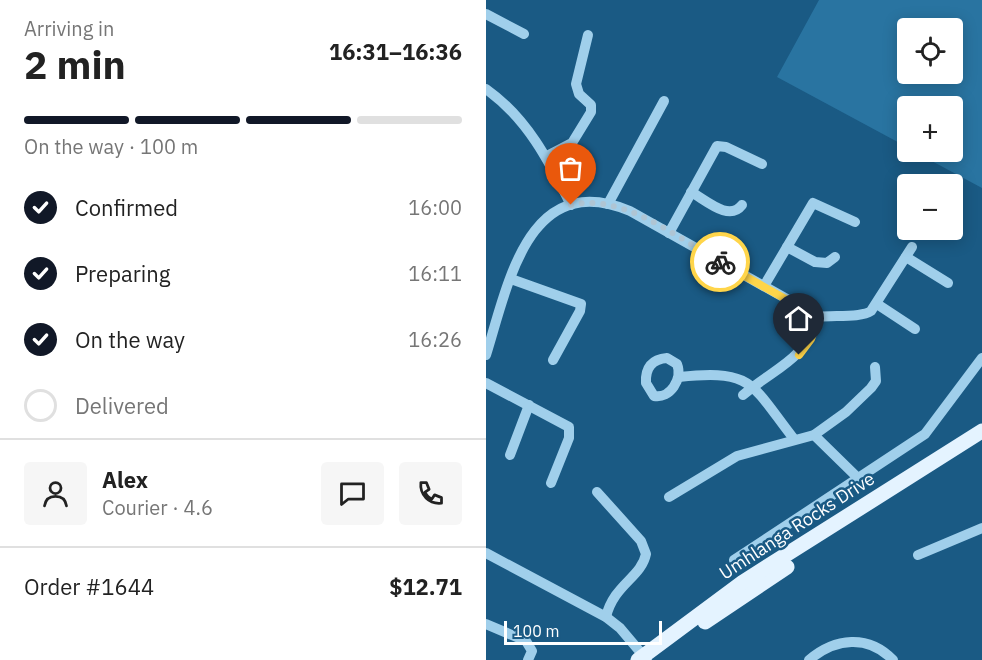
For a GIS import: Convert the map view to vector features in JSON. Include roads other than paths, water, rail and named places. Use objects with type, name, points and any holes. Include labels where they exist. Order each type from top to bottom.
[{"type":"main road","name":"Umhlanga Rocks Drive","points":[[646,659],[743,582],[982,431]]},
{"type":"main road","name":"Umhlanga Rocks Drive","points":[[646,659],[982,441]]},
{"type":"street","points":[[487,18],[524,34]]},
{"type":"street","points":[[547,156],[572,143],[591,112],[591,105],[579,94],[576,84],[588,35]]},
{"type":"street","points":[[486,89],[530,132],[547,156],[571,205]]},
{"type":"street","points":[[608,204],[664,101]]},
{"type":"street","points":[[669,233],[719,145],[762,164]]},
{"type":"street","points":[[692,192],[729,213],[736,212],[742,205]]},
{"type":"street","points":[[487,348],[525,242],[534,230],[550,216],[571,205],[590,202],[608,204],[630,211],[819,318],[841,314],[864,315],[877,304],[912,247]]},
{"type":"street","points":[[764,286],[813,203],[855,222]]},
{"type":"street","points":[[787,247],[815,262],[826,263],[836,257]]},
{"type":"street","points":[[906,257],[948,283]]},
{"type":"street","points":[[511,279],[580,304],[580,311],[553,360]]},
{"type":"street","points":[[877,304],[915,330]]},
{"type":"street","points":[[743,395],[799,355],[811,339],[819,318]]},
{"type":"street","points":[[734,560],[928,431],[982,358]]},
{"type":"street","points":[[669,497],[737,456],[814,435],[846,412],[871,388],[876,381],[874,368]]},
{"type":"street","points":[[679,377],[711,374],[733,375],[754,386],[794,439]]},
{"type":"street","points":[[486,383],[570,429],[569,438],[551,483]]},
{"type":"street","points":[[510,455],[529,405]]},
{"type":"street","points":[[814,435],[859,479]]},
{"type":"street","points":[[597,492],[641,541],[646,554],[640,567],[612,598],[606,617]]},
{"type":"street","points":[[918,555],[982,528]]},
{"type":"street","points":[[486,553],[606,617],[621,628],[646,659]]},
{"type":"street","points":[[486,624],[526,641],[532,651],[528,660]]},
{"type":"street","points":[[809,660],[829,646],[851,641],[870,645],[893,660]]}]
